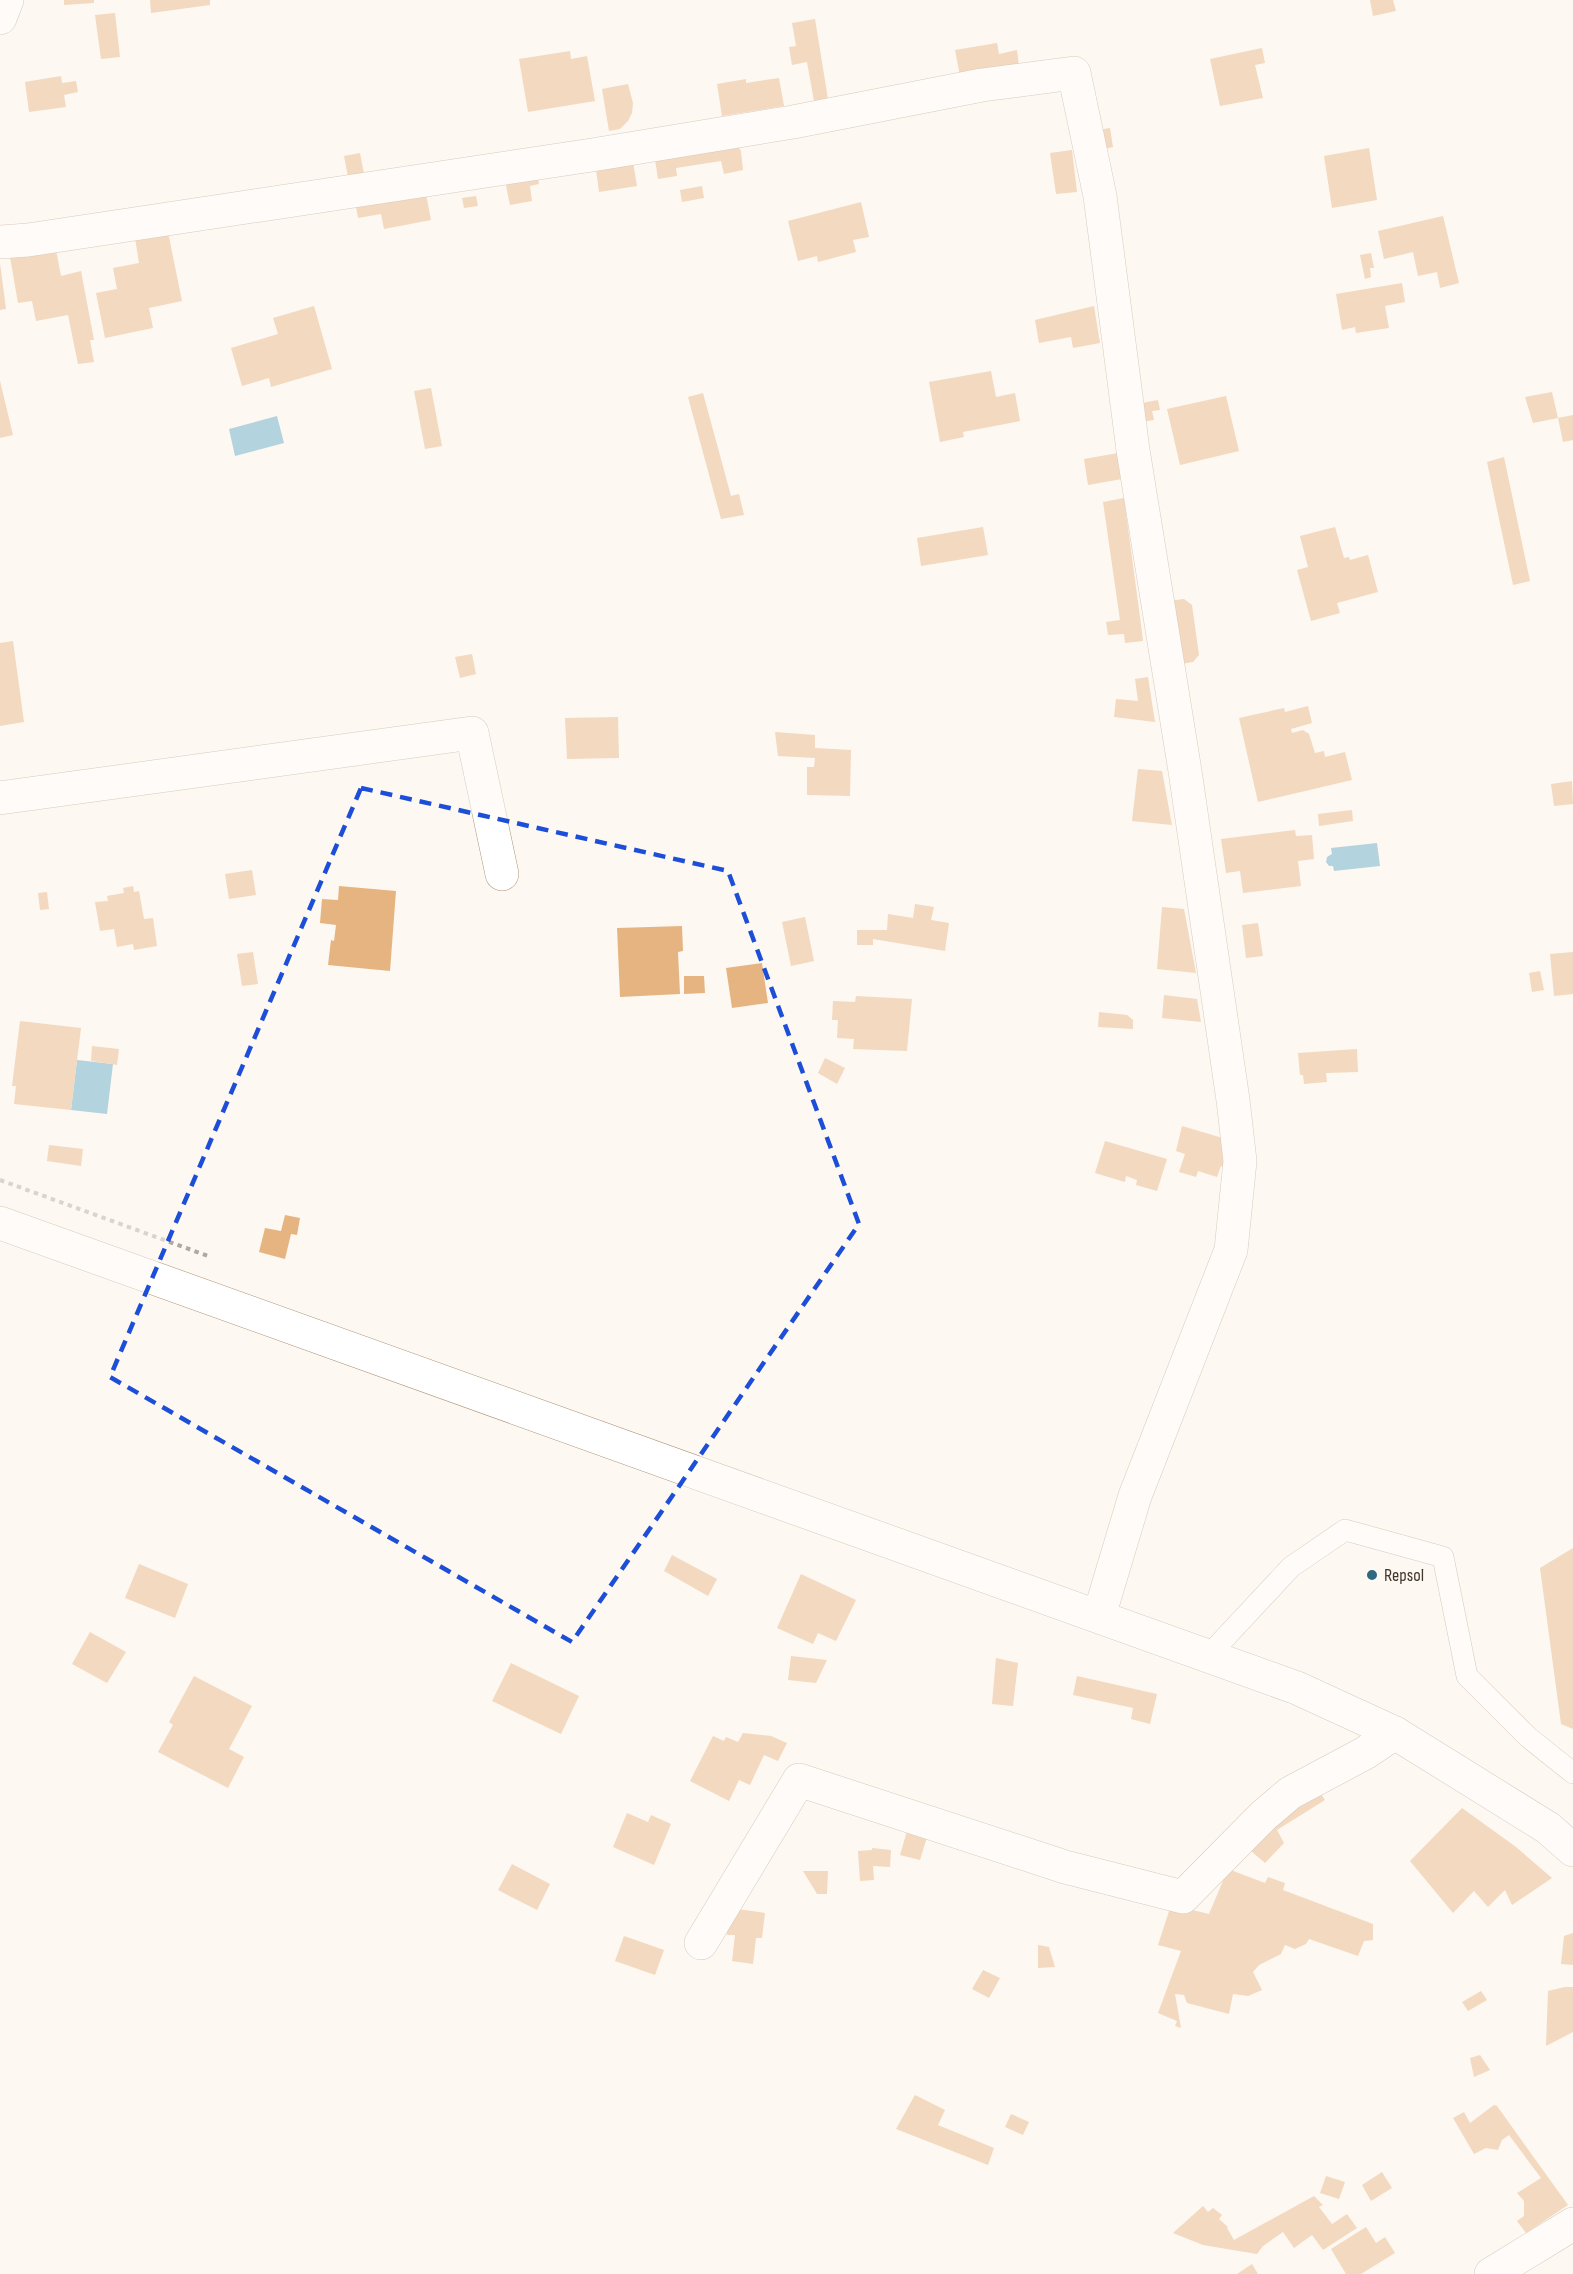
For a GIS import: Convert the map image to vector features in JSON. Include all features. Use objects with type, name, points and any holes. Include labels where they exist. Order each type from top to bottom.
[{"type":"street","points":[[0,18],[7,0]]},
{"type":"street","points":[[0,242],[28,240],[592,155],[793,122],[982,85],[1074,74],[1100,196],[1133,450],[1187,783],[1240,1161],[1231,1250],[1134,1496],[1099,1616]]},
{"type":"street","points":[[0,798],[472,733],[502,874]]},
{"type":"street","points":[[0,1223],[1297,1688],[1395,1733],[1548,1828],[1573,1850]]},
{"type":"street","points":[[700,1942],[799,1780],[1065,1867],[1183,1897],[1263,1816],[1290,1793],[1365,1753],[1395,1733]]},
{"type":"street","points":[[1491,2274],[1573,2224]]},
{"type":"lane","points":[[1208,1656],[1291,1567],[1345,1530],[1443,1557],[1467,1676],[1528,1737],[1573,1773]]},
{"type":"highlighted area","points":[[361,788],[728,871],[859,1224],[572,1642],[110,1377]]},
{"type":"water","points":[[277,416],[284,443],[235,456],[229,429]]},
{"type":"water","points":[[1377,843],[1380,866],[1334,871],[1333,866],[1329,866],[1326,862],[1327,857],[1332,854],[1331,848]]},
{"type":"water","points":[[77,1060],[113,1064],[107,1114],[71,1110]]},
{"type":"building","points":[[64,0],[94,0],[94,3],[64,5]]},
{"type":"building","points":[[150,0],[210,0],[210,5],[151,13]]},
{"type":"building","points":[[1370,0],[1393,0],[1396,11],[1373,16]]},
{"type":"building","points":[[115,13],[120,57],[101,59],[95,15]]},
{"type":"building","points":[[815,19],[828,99],[814,101],[807,62],[792,65],[789,47],[796,46],[792,23]]},
{"type":"building","points":[[997,43],[999,54],[1017,50],[1019,66],[960,76],[955,50]]},
{"type":"building","points":[[1262,48],[1265,63],[1255,65],[1263,98],[1220,106],[1210,59]]},
{"type":"building","points":[[570,51],[571,59],[587,56],[595,101],[528,112],[519,59]]},
{"type":"building","points":[[61,76],[62,83],[76,81],[78,92],[64,95],[66,107],[29,112],[25,82]]},
{"type":"building","points":[[779,78],[784,106],[722,116],[717,84],[746,79],[746,83]]},
{"type":"building","points":[[628,84],[633,103],[632,113],[620,129],[609,131],[602,89]]},
{"type":"building","points":[[1110,128],[1113,147],[1095,151],[1092,131]]},
{"type":"building","points":[[737,145],[741,151],[743,170],[724,174],[721,161],[676,168],[677,176],[658,179],[654,153]]},
{"type":"building","points":[[1369,148],[1377,200],[1332,208],[1324,156]]},
{"type":"building","points":[[1072,150],[1077,192],[1056,194],[1050,153]]},
{"type":"building","points":[[360,153],[364,174],[348,177],[344,156]]},
{"type":"building","points":[[632,156],[637,186],[599,192],[595,162]]},
{"type":"building","points":[[537,171],[539,184],[530,186],[532,201],[510,205],[504,176]]},
{"type":"building","points":[[702,186],[704,198],[682,202],[680,190]]},
{"type":"building","points":[[425,189],[431,220],[384,229],[381,214],[358,218],[355,201]]},
{"type":"building","points":[[476,196],[478,206],[464,208],[462,198]]},
{"type":"building","points":[[861,202],[869,237],[853,240],[856,252],[818,262],[817,256],[798,261],[788,221]]},
{"type":"building","points":[[1443,216],[1459,283],[1440,288],[1437,272],[1418,276],[1413,252],[1384,259],[1378,231]]},
{"type":"building","points":[[168,232],[182,301],[149,308],[153,328],[105,338],[96,293],[117,289],[113,268],[139,263],[135,238]]},
{"type":"building","points":[[56,250],[61,276],[81,271],[94,340],[90,340],[94,362],[78,364],[68,315],[36,321],[32,301],[18,303],[10,257]]},
{"type":"building","points":[[1371,253],[1374,268],[1370,268],[1371,277],[1365,279],[1360,255]]},
{"type":"building","points":[[0,263],[6,309],[0,310]]},
{"type":"building","points":[[1402,283],[1405,302],[1385,306],[1389,328],[1356,333],[1355,327],[1342,330],[1336,294]]},
{"type":"building","points":[[314,306],[332,369],[271,387],[269,378],[242,386],[231,348],[278,334],[273,318]]},
{"type":"building","points":[[1094,306],[1100,343],[1073,348],[1071,337],[1039,343],[1035,320]]},
{"type":"building","points":[[991,371],[996,397],[1015,393],[1020,421],[963,432],[964,437],[940,442],[929,382]]},
{"type":"building","points":[[0,381],[13,435],[0,438]]},
{"type":"building","points":[[431,388],[442,446],[425,449],[414,391]]},
{"type":"building","points":[[1552,392],[1558,418],[1533,423],[1525,397]]},
{"type":"building","points":[[703,393],[731,496],[739,494],[744,515],[721,519],[688,397]]},
{"type":"building","points":[[1226,396],[1239,451],[1180,465],[1167,409]]},
{"type":"building","points":[[1158,400],[1160,410],[1152,411],[1154,420],[1134,423],[1131,405]]},
{"type":"building","points":[[1573,415],[1573,440],[1563,442],[1558,418]]},
{"type":"building","points":[[1118,453],[1122,479],[1088,485],[1084,459]]},
{"type":"building","points":[[1504,457],[1530,581],[1513,585],[1487,462]]},
{"type":"building","points":[[1124,498],[1143,641],[1125,643],[1124,634],[1108,635],[1106,622],[1120,620],[1103,502]]},
{"type":"building","points":[[983,527],[988,555],[921,566],[917,538]]},
{"type":"building","points":[[1335,527],[1344,558],[1349,557],[1350,560],[1368,555],[1378,592],[1337,603],[1340,613],[1311,621],[1297,570],[1308,567],[1300,536]]},
{"type":"building","points":[[1184,599],[1192,605],[1199,655],[1193,662],[1169,666],[1160,602]]},
{"type":"building","points":[[13,641],[24,722],[0,726],[0,643]]},
{"type":"building","points":[[472,654],[476,674],[460,678],[455,657]]},
{"type":"building","points":[[1148,677],[1155,722],[1114,717],[1116,699],[1138,701],[1135,679]]},
{"type":"building","points":[[1308,706],[1312,723],[1291,729],[1292,733],[1303,730],[1309,734],[1315,753],[1324,751],[1325,757],[1345,752],[1352,780],[1258,802],[1239,718],[1284,708],[1285,712]]},
{"type":"building","points":[[618,717],[619,758],[567,759],[565,718]]},
{"type":"building","points":[[775,732],[815,735],[815,748],[851,750],[850,796],[807,795],[807,767],[814,767],[815,758],[778,756]]},
{"type":"building","points":[[1138,769],[1162,771],[1172,825],[1132,821]]},
{"type":"building","points":[[1572,781],[1573,804],[1554,806],[1551,784]]},
{"type":"building","points":[[1352,810],[1353,821],[1319,826],[1318,814]]},
{"type":"building","points":[[1295,830],[1296,836],[1312,835],[1314,859],[1298,861],[1301,886],[1243,893],[1240,871],[1226,873],[1221,839]]},
{"type":"building","points":[[252,870],[256,895],[229,899],[225,874]]},
{"type":"building","points":[[133,886],[134,892],[139,891],[144,919],[153,918],[157,946],[134,950],[133,944],[117,947],[114,929],[100,931],[95,902],[108,901],[107,896],[124,893],[123,888]]},
{"type":"building","points":[[339,886],[396,891],[390,971],[328,965],[331,940],[334,941],[336,925],[320,923],[322,899],[338,900]]},
{"type":"building","points":[[47,892],[49,909],[40,910],[38,893]]},
{"type":"building","points":[[915,904],[934,907],[931,920],[949,923],[945,951],[873,939],[873,945],[857,945],[857,930],[887,930],[888,914],[913,918]]},
{"type":"building","points":[[1162,907],[1184,909],[1196,973],[1157,969]]},
{"type":"building","points":[[805,917],[814,961],[791,966],[782,922]]},
{"type":"building","points":[[1258,923],[1263,956],[1246,958],[1242,925]]},
{"type":"building","points":[[682,926],[683,951],[678,952],[680,994],[620,997],[617,928]]},
{"type":"building","points":[[253,952],[258,984],[242,986],[237,954]]},
{"type":"building","points":[[1573,952],[1573,994],[1554,996],[1550,954]]},
{"type":"building","points":[[762,963],[768,1003],[732,1008],[726,968]]},
{"type":"building","points":[[1540,971],[1544,990],[1532,992],[1529,973]]},
{"type":"building","points":[[684,976],[704,976],[705,993],[684,994]]},
{"type":"building","points":[[1164,995],[1197,999],[1201,1022],[1162,1018]]},
{"type":"building","points":[[856,996],[912,999],[907,1051],[853,1049],[854,1039],[837,1038],[838,1020],[832,1020],[833,1001],[855,1002]]},
{"type":"building","points":[[1099,1012],[1127,1015],[1133,1020],[1133,1029],[1098,1027]]},
{"type":"building","points":[[20,1021],[81,1028],[71,1110],[14,1104],[16,1086],[12,1086]]},
{"type":"building","points":[[92,1046],[119,1049],[117,1065],[91,1061]]},
{"type":"building","points":[[1357,1049],[1358,1072],[1326,1073],[1327,1082],[1304,1084],[1303,1075],[1300,1075],[1298,1053]]},
{"type":"building","points":[[825,1058],[845,1068],[837,1084],[818,1073]]},
{"type":"building","points":[[1182,1126],[1226,1139],[1224,1167],[1221,1166],[1217,1177],[1198,1171],[1196,1177],[1179,1172],[1185,1154],[1176,1151]]},
{"type":"building","points":[[1105,1141],[1167,1159],[1157,1191],[1136,1185],[1137,1180],[1126,1176],[1125,1182],[1095,1173]]},
{"type":"building","points":[[49,1145],[83,1149],[81,1166],[47,1161]]},
{"type":"building","points":[[285,1215],[300,1218],[297,1235],[291,1234],[285,1259],[259,1252],[265,1228],[281,1231]]},
{"type":"building","points":[[1573,1548],[1573,1729],[1561,1724],[1540,1568]]},
{"type":"building","points":[[672,1555],[717,1579],[708,1596],[664,1571]]},
{"type":"building","points":[[139,1564],[188,1584],[175,1618],[125,1598]]},
{"type":"building","points":[[801,1574],[856,1600],[836,1641],[818,1633],[813,1644],[777,1628]]},
{"type":"building","points":[[90,1632],[126,1652],[107,1683],[72,1664]]},
{"type":"building","points":[[791,1656],[827,1660],[816,1683],[788,1680]]},
{"type":"building","points":[[996,1658],[1018,1663],[1013,1706],[992,1704]]},
{"type":"building","points":[[511,1663],[579,1696],[561,1734],[492,1701]]},
{"type":"building","points":[[194,1676],[252,1706],[229,1749],[244,1757],[228,1788],[158,1752],[173,1725],[169,1722]]},
{"type":"building","points":[[1077,1676],[1157,1694],[1150,1724],[1131,1719],[1133,1708],[1073,1695]]},
{"type":"building","points":[[743,1733],[771,1736],[787,1743],[778,1761],[764,1755],[750,1785],[739,1780],[729,1801],[690,1781],[713,1736],[724,1741],[726,1737],[738,1742]]},
{"type":"building","points":[[1315,1785],[1325,1800],[1277,1830],[1284,1843],[1265,1863],[1244,1845]]},
{"type":"building","points":[[1462,1808],[1516,1847],[1552,1878],[1512,1905],[1505,1890],[1488,1907],[1474,1891],[1453,1913],[1410,1861]]},
{"type":"building","points":[[627,1813],[648,1822],[651,1815],[671,1824],[654,1865],[613,1847]]},
{"type":"building","points":[[907,1831],[927,1837],[920,1860],[900,1855]]},
{"type":"building","points":[[872,1848],[891,1850],[890,1867],[873,1866],[874,1880],[860,1881],[858,1851],[872,1850]]},
{"type":"building","points":[[512,1864],[550,1884],[537,1910],[498,1890]]},
{"type":"building","points":[[1228,1869],[1265,1883],[1268,1877],[1285,1883],[1283,1890],[1373,1924],[1373,1940],[1364,1941],[1358,1956],[1309,1939],[1306,1944],[1295,1949],[1285,1945],[1281,1954],[1259,1965],[1253,1972],[1262,1990],[1248,1996],[1233,1994],[1229,2014],[1187,2003],[1184,1995],[1175,1994],[1181,2028],[1175,2026],[1177,2021],[1158,2013],[1181,1951],[1158,1945],[1171,1905],[1209,1914]]},
{"type":"building","points":[[803,1871],[828,1871],[827,1894],[817,1894]]},
{"type":"building","points":[[730,1908],[765,1913],[762,1938],[756,1938],[753,1964],[732,1961],[735,1935],[727,1935]]},
{"type":"building","points":[[1573,1933],[1573,1965],[1561,1964],[1564,1936]]},
{"type":"building","points":[[624,1936],[664,1950],[655,1975],[615,1961]]},
{"type":"building","points":[[1038,1945],[1049,1947],[1055,1967],[1038,1968]]},
{"type":"building","points":[[983,1970],[1000,1978],[989,1998],[972,1989]]},
{"type":"building","points":[[1573,1987],[1573,2032],[1546,2046],[1548,1991]]},
{"type":"building","points":[[1481,1991],[1487,2000],[1468,2011],[1462,2002]]},
{"type":"building","points":[[1480,2055],[1490,2070],[1474,2077],[1470,2058]]},
{"type":"building","points":[[915,2095],[945,2110],[938,2125],[994,2148],[988,2165],[896,2129]]},
{"type":"building","points":[[1494,2105],[1497,2106],[1568,2205],[1526,2233],[1517,2221],[1524,2216],[1524,2201],[1517,2193],[1541,2178],[1509,2135],[1502,2140],[1498,2150],[1486,2148],[1474,2154],[1453,2118],[1464,2112],[1470,2123]]},
{"type":"building","points":[[1011,2114],[1029,2122],[1023,2135],[1005,2127]]},
{"type":"building","points":[[1382,2172],[1392,2188],[1371,2201],[1362,2185]]},
{"type":"building","points":[[1326,2176],[1345,2182],[1339,2199],[1320,2193]]},
{"type":"building","points":[[1314,2196],[1323,2205],[1319,2207],[1332,2224],[1347,2214],[1357,2228],[1323,2250],[1312,2235],[1294,2248],[1283,2232],[1263,2246],[1257,2254],[1203,2245],[1173,2233],[1203,2206],[1208,2212],[1213,2208],[1222,2215],[1219,2219],[1228,2227],[1234,2240]]},
{"type":"building","points":[[1366,2227],[1376,2243],[1385,2237],[1395,2253],[1361,2274],[1346,2274],[1331,2249]]},
{"type":"building","points":[[1252,2264],[1258,2274],[1237,2274]]},
{"type":"place","name":"Repsol","points":[[1372,1575]]}]
